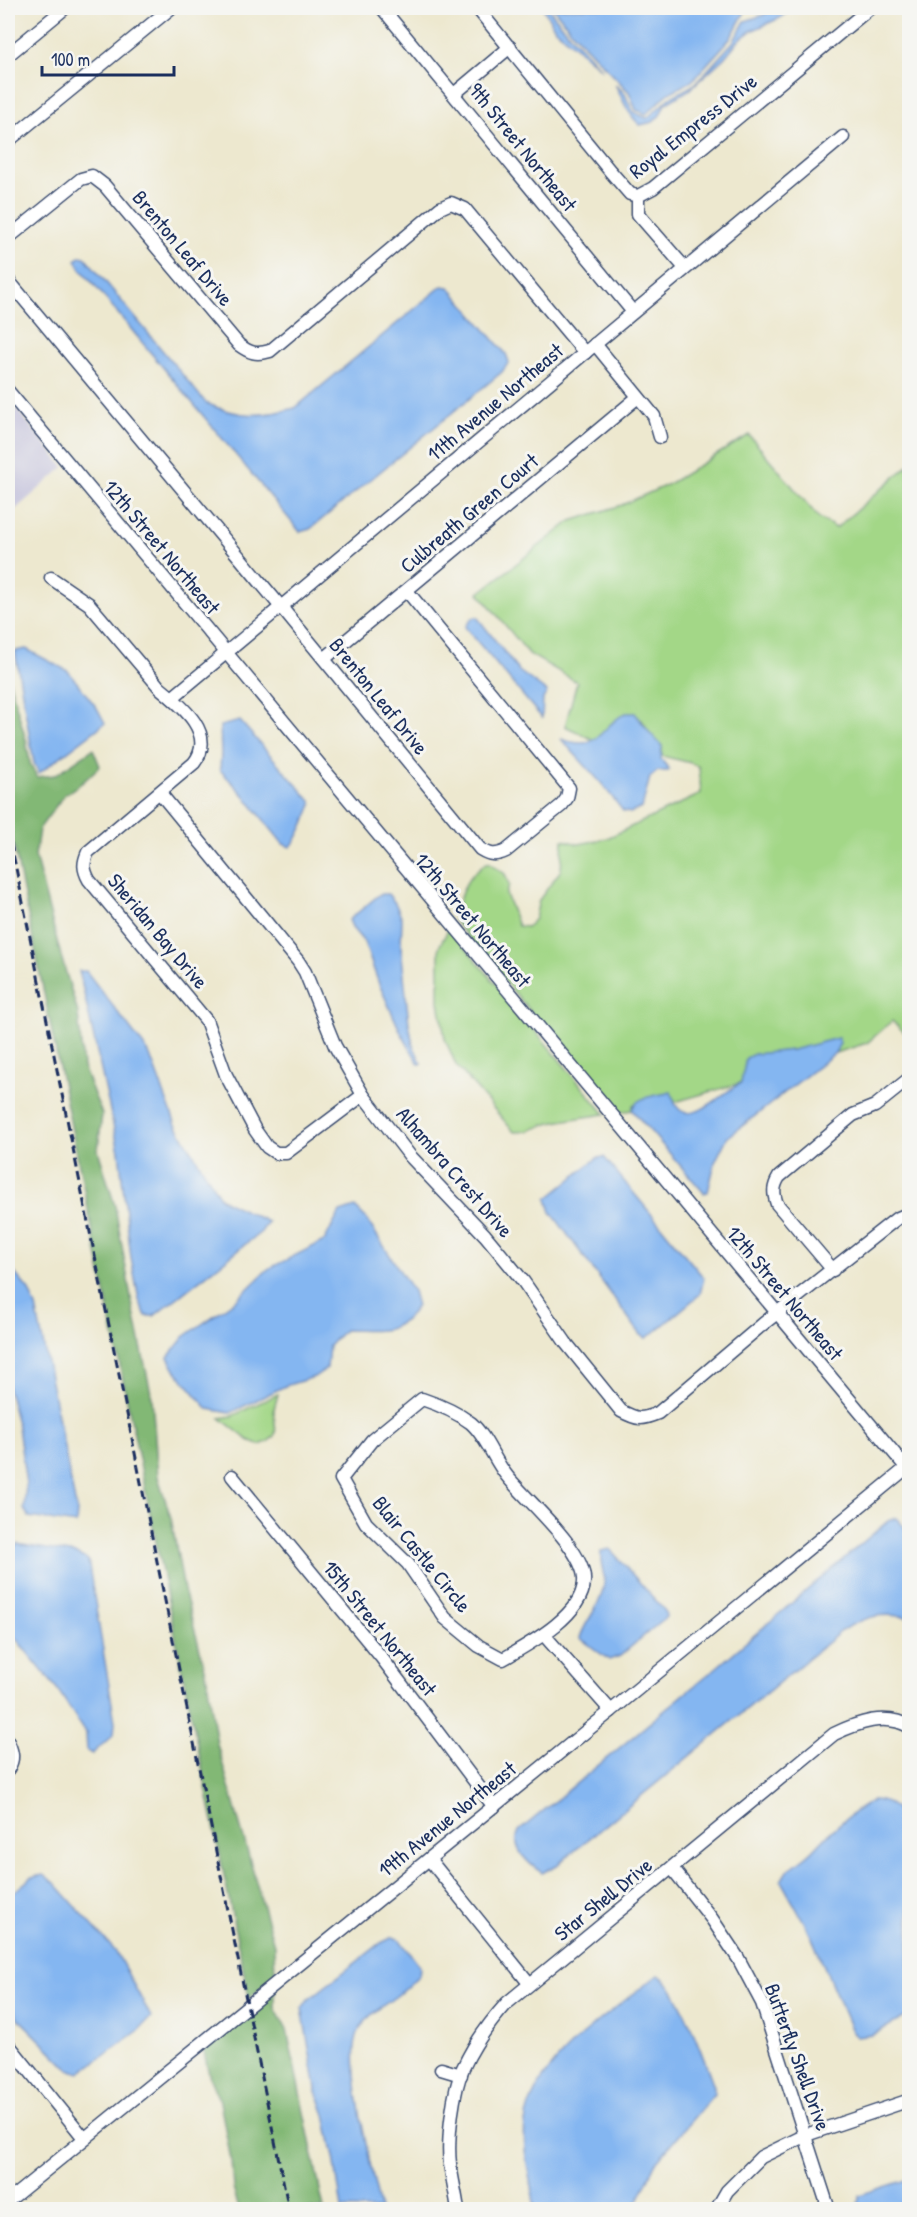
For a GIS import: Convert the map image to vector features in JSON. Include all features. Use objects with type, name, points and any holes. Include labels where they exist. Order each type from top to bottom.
[{"type":"street","points":[[8,55],[65,8]]},
{"type":"street","points":[[8,141],[171,8]]},
{"type":"street","name":"9th Street Northeast","points":[[382,8],[633,312]]},
{"type":"street","name":"Royal Empress Drive","points":[[477,8],[616,179],[630,194],[638,196],[653,188],[870,8]]},
{"type":"street","points":[[454,94],[510,48]]},
{"type":"street","name":"11th Avenue Northeast","points":[[172,698],[843,136]]},
{"type":"street","name":"Brenton Leaf Drive","points":[[8,238],[81,178],[93,176],[105,186],[239,345],[250,352],[259,354],[270,351],[440,208],[451,203],[465,209],[585,353]]},
{"type":"street","points":[[638,196],[638,214],[685,268]]},
{"type":"street","name":"Brenton Leaf Drive","points":[[8,280],[324,658],[480,849],[488,854],[497,855],[506,851],[562,805],[567,798],[569,788],[406,591]]},
{"type":"street","points":[[595,344],[654,416],[660,437]]},
{"type":"street","name":"12th Street Northeast","points":[[8,392],[908,1468]]},
{"type":"street","name":"Culbreath Green Court","points":[[324,658],[638,397]]},
{"type":"street","name":"Sheridan Bay Drive","points":[[51,578],[89,604],[160,688],[199,728],[202,738],[201,754],[160,793],[88,852],[84,869],[89,880],[206,1020],[230,1083],[255,1130],[267,1147],[276,1153],[286,1153],[363,1095]]},
{"type":"street","name":"Alhambra Crest Drive","points":[[160,793],[298,961],[305,972],[335,1046],[363,1095],[418,1165],[485,1235],[523,1281],[586,1369],[621,1411],[642,1419],[658,1413],[763,1324],[897,1219],[909,1213]]},
{"type":"street","points":[[833,1270],[777,1204],[774,1185],[779,1177],[853,1115],[875,1106],[909,1077]]},
{"type":"street","name":"Blair Castle Circle","points":[[422,1399],[450,1408],[473,1425],[507,1476],[553,1524],[581,1568],[585,1582],[578,1599],[568,1613],[545,1636],[503,1659],[478,1646],[445,1618],[408,1564],[366,1523],[341,1479],[372,1440],[422,1399]]},
{"type":"street","name":"19th Avenue Northeast","points":[[8,2201],[908,1468]]},
{"type":"street","name":"15th Street Northeast","points":[[232,1476],[375,1648],[494,1807]]},
{"type":"street","points":[[545,1636],[611,1711]]},
{"type":"street","name":"Star Shell Drive","points":[[458,2210],[450,2162],[450,2126],[461,2075],[489,2023],[507,2003],[834,1734],[879,1719],[902,1722],[909,1727]]},
{"type":"street","points":[[8,1742],[13,1753],[12,1763],[8,1769]]},
{"type":"street","points":[[429,1859],[529,1983]]},
{"type":"street","name":"Butterfly Shell Drive","points":[[672,1868],[712,1919],[738,1958],[762,2003],[829,2210]]},
{"type":"street","points":[[8,2044],[84,2138]]},
{"type":"street","points":[[441,2069],[461,2075]]},
{"type":"street","points":[[716,2210],[728,2191],[762,2157],[806,2135],[909,2100]]},
{"type":"shaded area","points":[[8,399],[64,467],[8,516]]},
{"type":"green space","points":[[749,435],[819,518],[836,528],[909,465],[909,1031],[904,1032],[892,1021],[867,1043],[835,1053],[839,1043],[779,1052],[744,1069],[741,1083],[675,1102],[675,1100],[664,1098],[648,1098],[638,1101],[633,1105],[632,1110],[615,1113],[454,920],[456,911],[468,880],[473,873],[488,862],[505,874],[509,885],[506,894],[518,926],[527,927],[535,919],[539,900],[561,870],[563,840],[579,844],[605,839],[701,794],[699,767],[662,756],[662,746],[642,720],[612,723],[594,740],[565,726],[577,682],[529,654],[479,593],[571,521],[622,505],[667,485]]},
{"type":"green space","points":[[8,676],[30,763],[37,777],[55,775],[93,749],[100,766],[64,795],[39,829],[35,856],[78,1013],[83,1067],[102,1114],[98,1150],[115,1206],[152,1398],[158,1477],[171,1518],[184,1590],[206,1672],[217,1744],[274,1945],[275,1977],[249,1998],[8,817]]},
{"type":"green space","points":[[449,928],[605,1114],[514,1132],[456,1065],[445,1039],[439,1001],[439,947]]},
{"type":"green space","points":[[278,1394],[274,1409],[275,1435],[260,1445],[248,1440],[220,1418],[232,1416]]},
{"type":"green space","points":[[275,1990],[275,2008],[287,2030],[324,2209],[239,2209],[233,2188],[231,2160],[220,2102],[210,2079],[203,2048]]},
{"type":"water","points":[[543,8],[548,8],[602,70],[555,29]]},
{"type":"water","points":[[553,8],[747,8],[730,39],[692,81],[669,93],[646,114],[636,110],[629,92],[574,34]]},
{"type":"water","points":[[775,8],[794,8],[739,40],[724,58],[689,90],[665,104],[660,115],[653,122],[640,125],[632,116],[615,84],[625,94],[633,112],[647,118],[671,97],[695,84],[733,42],[745,21]]},
{"type":"water","points":[[80,256],[85,257],[206,403],[240,414],[272,413],[295,408],[442,286],[449,287],[506,354],[509,362],[502,372],[310,529],[300,532],[81,269],[76,260]]},
{"type":"water","points":[[477,617],[519,671],[547,692],[543,699],[542,718],[465,627],[472,618]]},
{"type":"water","points":[[26,649],[68,671],[97,708],[105,723],[39,773],[34,763],[15,651]]},
{"type":"water","points":[[626,713],[635,713],[662,746],[661,759],[669,769],[658,771],[650,777],[642,808],[630,813],[623,811],[561,739],[585,743],[592,741]]},
{"type":"water","points":[[240,721],[311,801],[312,805],[302,828],[290,847],[283,844],[243,794],[220,770],[220,726]]},
{"type":"water","points":[[380,894],[388,894],[402,918],[401,946],[409,1024],[413,1045],[422,1064],[419,1064],[401,1033],[379,984],[364,942],[349,920]]},
{"type":"water","points":[[79,971],[86,971],[149,1053],[176,1125],[221,1199],[268,1222],[261,1232],[154,1316],[146,1316],[139,1300],[131,1258],[119,1151]]},
{"type":"water","points":[[838,1038],[840,1043],[835,1053],[727,1138],[715,1162],[708,1192],[704,1193],[632,1110],[638,1101],[671,1092],[676,1105],[682,1111],[690,1113],[699,1110],[741,1083],[746,1058],[754,1054],[792,1050]]},
{"type":"water","points":[[604,1157],[704,1278],[700,1294],[646,1338],[641,1335],[551,1212],[547,1199],[597,1158]]},
{"type":"water","points":[[355,1207],[365,1217],[413,1291],[417,1306],[401,1323],[385,1330],[344,1330],[329,1346],[327,1368],[314,1377],[285,1386],[230,1413],[208,1409],[175,1370],[168,1357],[184,1337],[237,1299],[268,1269],[324,1241],[340,1212]]},
{"type":"water","points":[[8,1265],[28,1289],[36,1307],[77,1512],[76,1524],[29,1517],[24,1509],[26,1484],[18,1427],[8,1390]]},
{"type":"water","points":[[896,1518],[909,1532],[909,1617],[875,1616],[844,1629],[557,1865],[542,1873],[522,1855],[517,1843],[519,1831],[888,1521]]},
{"type":"water","points":[[17,1544],[76,1554],[88,1560],[115,1722],[114,1734],[92,1754],[87,1751],[86,1733],[58,1690],[8,1629],[8,1563]]},
{"type":"water","points":[[610,1549],[665,1611],[666,1617],[620,1656],[609,1660],[580,1638],[599,1602],[603,1589],[601,1551]]},
{"type":"water","points":[[873,1800],[891,1805],[909,1827],[909,2015],[872,2035],[857,2037],[852,2031],[809,1931],[781,1881],[792,1867],[835,1828]]},
{"type":"water","points":[[44,1875],[54,1882],[116,1952],[151,2017],[138,2031],[80,2073],[69,2069],[18,2018],[11,2005],[8,1988],[8,1897],[32,1877]]},
{"type":"water","points":[[393,1937],[400,1940],[420,1967],[419,1975],[367,2019],[359,2031],[355,2045],[357,2091],[380,2209],[342,2209],[334,2157],[325,2115],[316,2089],[302,2008],[308,2000],[381,1943]]},
{"type":"water","points":[[658,1975],[666,1981],[682,2007],[714,2086],[714,2094],[656,2162],[634,2209],[535,2209],[524,2134],[531,2101],[543,2079],[578,2039]]},
{"type":"water","points":[[909,2179],[909,2198],[898,2209],[855,2209],[858,2206],[859,2195]]},
{"type":"railway","points":[[8,829],[289,2210]]}]
